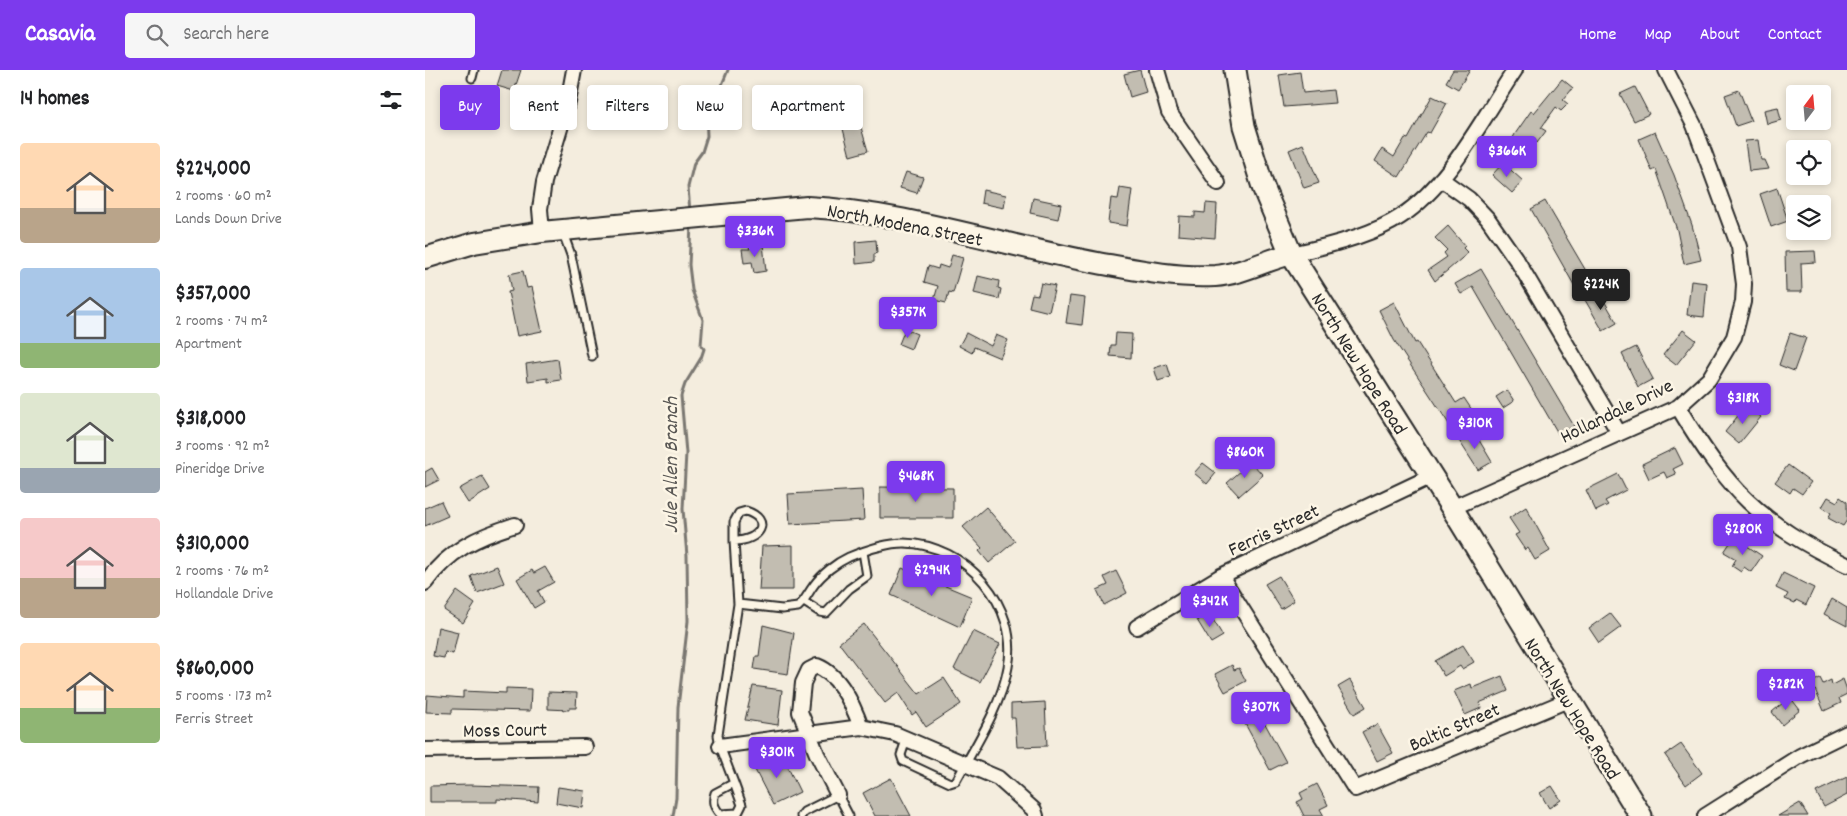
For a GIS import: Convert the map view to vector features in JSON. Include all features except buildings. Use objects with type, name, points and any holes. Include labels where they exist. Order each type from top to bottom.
[{"type":"main road","name":"North New Hope Road","points":[[1235,70],[1244,126],[1260,179],[1291,254],[1452,508],[1568,700],[1641,816]]},
{"type":"street","points":[[542,232],[540,209],[545,182],[569,102],[574,70]]},
{"type":"street","points":[[1157,70],[1169,112],[1218,183]]},
{"type":"street","points":[[1291,254],[1337,243],[1398,218],[1418,203],[1441,180],[1515,70]]},
{"type":"street","name":"Hollandale Drive","points":[[1452,508],[1678,407],[1709,380],[1734,337],[1743,302],[1744,284],[1739,247],[1694,125],[1666,70]]},
{"type":"street","points":[[1441,180],[1469,199],[1488,219],[1518,262],[1619,433]]},
{"type":"street","name":"North Modena Street","points":[[425,258],[475,243],[542,232],[807,206],[836,208],[872,214],[1066,257],[1154,274],[1217,276],[1246,270],[1291,254]]},
{"type":"street","points":[[1678,407],[1706,454],[1742,498],[1779,528],[1812,549],[1847,565]]},
{"type":"street","name":"Ferris Street","points":[[1137,627],[1221,576],[1432,476]]},
{"type":"street","points":[[425,583],[444,561],[473,539],[515,525]]},
{"type":"street","name":"Baltic Street","points":[[1221,576],[1355,789],[1568,700]]},
{"type":"street","points":[[838,794],[800,712],[803,683],[809,670],[817,666],[828,670],[854,708],[861,727]]},
{"type":"street","points":[[719,746],[861,727],[895,734],[999,778],[1034,810],[1036,816]]},
{"type":"street","points":[[1705,816],[1800,756],[1847,733]]},
{"type":"street","name":"Moss Court","points":[[425,750],[585,747]]},
{"type":"lane","points":[[472,78],[474,70]]},
{"type":"lane","points":[[562,230],[571,255],[591,356]]},
{"type":"lane","points":[[734,541],[749,540],[757,536],[761,529],[760,521],[754,514],[746,511],[739,513],[734,522],[734,541],[738,604],[718,735],[719,746],[734,783],[742,805],[738,813],[721,814],[714,807],[715,793],[734,783]]},
{"type":"lane","points":[[738,604],[782,609],[798,607],[830,568],[847,558],[876,547],[904,543],[929,548],[954,557],[974,572],[989,589],[1001,608],[1009,646],[1008,667],[992,711],[956,781],[950,783],[903,761],[901,755],[906,740]]},
{"type":"lane","points":[[804,602],[820,612],[826,613],[832,608],[849,588],[867,576],[863,552]]},
{"type":"lane","points":[[801,816],[804,812],[838,794],[849,816]]},
{"type":"waterway","name":"Jule Allen Branch","points":[[690,212],[688,187],[694,163],[702,152],[707,136],[706,114],[719,92],[728,70]]},
{"type":"waterway","name":"Jule Allen Branch","points":[[673,816],[676,798],[678,707],[688,621],[687,556],[683,509],[686,453],[681,396],[685,384],[701,358],[704,349],[701,345],[703,320],[692,290],[689,265],[691,226]]}]
